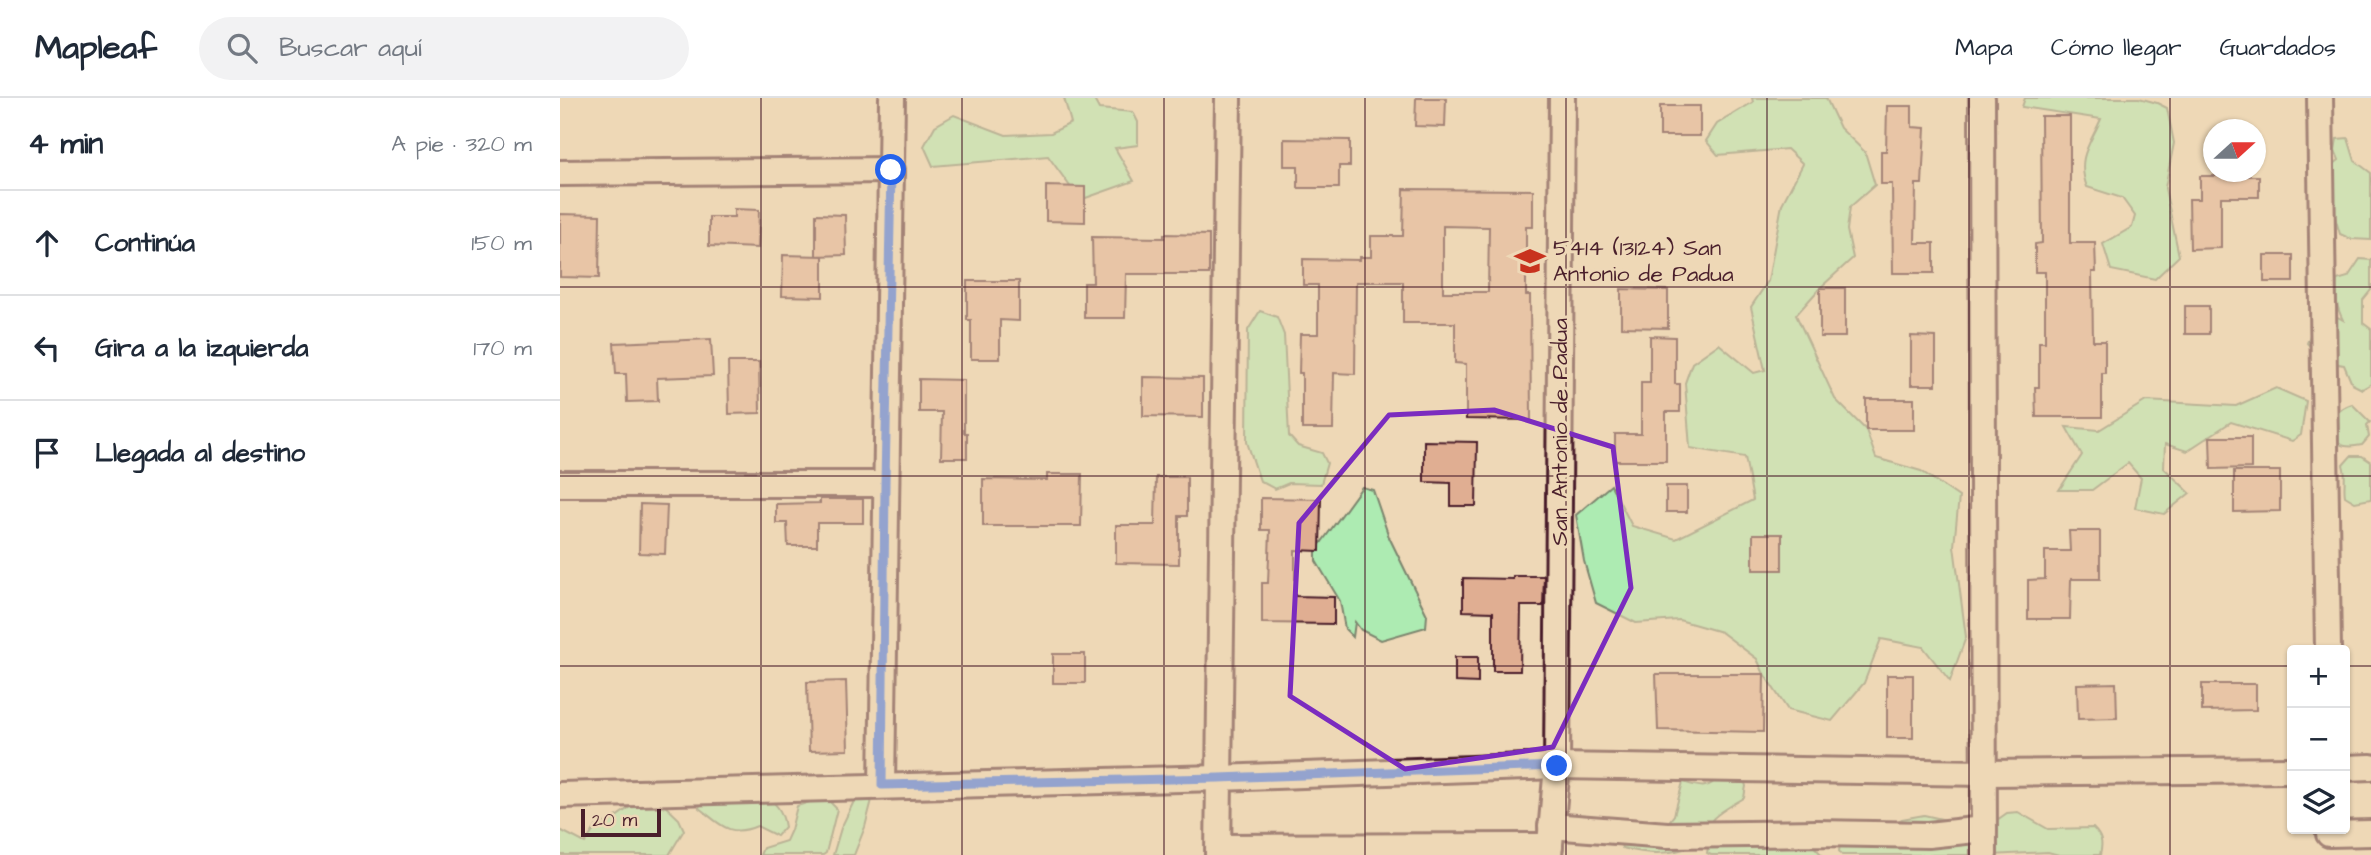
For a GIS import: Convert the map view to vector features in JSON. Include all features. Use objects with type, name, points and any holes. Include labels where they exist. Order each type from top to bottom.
[{"type":"street","points":[[882,785],[892,98]]},
{"type":"street","points":[[1228,98],[1218,851],[1550,843],[1667,835],[1927,835],[1984,829]]},
{"type":"street","name":"San Antonio de Padua","points":[[1550,843],[1557,766],[1562,98]]},
{"type":"street","points":[[1982,98],[1984,855]]},
{"type":"street","points":[[2320,98],[2328,645]]},
{"type":"street","points":[[560,173],[891,170]]},
{"type":"street","points":[[560,484],[885,484]]},
{"type":"street","points":[[560,795],[1219,778],[1557,766],[1984,773],[2287,770]]},
{"type":"street","points":[[2350,768],[2371,767]]},
{"type":"street","points":[[2329,839],[2371,833]]},
{"type":"highlighted area","points":[[1494,410],[1613,447],[1631,588],[1553,747],[1405,769],[1290,696],[1299,523],[1389,415]]},
{"type":"green space","points":[[1064,98],[1093,98],[1099,109],[1133,112],[1138,122],[1138,145],[1115,148],[1134,181],[1080,200],[1048,156],[933,166],[924,146],[935,126],[954,115],[1006,135],[1051,133],[1071,123]]},
{"type":"green space","points":[[1752,98],[1826,98],[1840,128],[1865,152],[1875,185],[1850,207],[1847,230],[1853,258],[1820,288],[1796,315],[1835,399],[1866,430],[1876,458],[1921,471],[1959,497],[1954,546],[1966,637],[1950,681],[1923,647],[1881,639],[1864,683],[1832,721],[1788,710],[1757,659],[1721,632],[1679,620],[1636,623],[1596,603],[1584,561],[1576,515],[1611,485],[1632,526],[1676,539],[1753,500],[1745,457],[1690,448],[1685,383],[1692,363],[1719,344],[1754,373],[1765,370],[1751,307],[1768,281],[1782,204],[1803,164],[1787,149],[1718,155],[1706,141],[1717,124],[1753,102]]},
{"type":"green space","points":[[2025,98],[2139,98],[2167,108],[2174,143],[2165,188],[2179,256],[2155,279],[2111,270],[2103,244],[2132,227],[2135,216],[2122,198],[2087,187],[2084,159],[2101,119],[2022,107]]},
{"type":"green space","points":[[2348,138],[2355,161],[2371,173],[2371,240],[2351,239],[2340,234],[2334,214],[2320,196],[2321,175],[2339,160],[2335,150],[2337,139]]},
{"type":"green space","points":[[2360,259],[2371,260],[2371,290],[2363,300],[2363,323],[2371,329],[2371,384],[2362,389],[2352,384],[2344,365],[2324,358],[2307,343],[2315,322],[2334,315],[2343,320],[2337,301],[2337,280],[2348,277]]},
{"type":"green space","points":[[1260,311],[1277,317],[1284,335],[1289,436],[1298,446],[1322,453],[1327,463],[1321,484],[1289,483],[1275,489],[1260,481],[1247,442],[1248,330]]},
{"type":"green space","points":[[2276,388],[2306,401],[2301,435],[2292,441],[2231,422],[2187,451],[2165,444],[2164,468],[2190,493],[2164,514],[2135,508],[2141,478],[2128,463],[2092,490],[2059,490],[2082,455],[2066,427],[2099,430],[2146,401],[2236,406]]},
{"type":"green space","points":[[2352,404],[2370,422],[2367,425],[2369,437],[2362,445],[2342,445],[2331,438],[2334,421],[2341,409]]},
{"type":"green space","points":[[2351,456],[2362,456],[2371,462],[2371,499],[2355,502],[2345,496],[2343,465]]},
{"type":"green space","points":[[1362,487],[1373,490],[1389,537],[1427,615],[1426,627],[1381,640],[1361,630],[1355,622],[1353,637],[1345,629],[1340,601],[1316,561],[1316,550]]},
{"type":"green space","points":[[1720,775],[1743,778],[1746,786],[1744,798],[1716,816],[1706,827],[1697,845],[1660,853],[1622,848],[1618,838],[1667,824],[1674,815],[1683,782],[1708,786]]},
{"type":"green space","points":[[873,796],[854,855],[833,855],[841,828],[856,797]]},
{"type":"green space","points":[[768,798],[778,807],[784,822],[785,827],[777,836],[757,826],[739,830],[725,828],[699,808],[701,801]]},
{"type":"green space","points":[[819,799],[829,801],[837,809],[826,853],[760,855],[763,848],[786,841],[797,806]]},
{"type":"green space","points":[[660,801],[679,819],[684,830],[669,855],[560,855],[560,830],[585,843],[598,824],[609,822],[637,802]]},
{"type":"green space","points":[[2018,812],[2048,829],[2093,828],[2101,840],[2100,855],[2059,855],[2048,852],[1992,855],[1997,820],[2007,813]]},
{"type":"green space","points":[[1924,815],[1946,820],[1968,833],[1978,855],[1842,855],[1839,851],[1841,840],[1902,819]]},
{"type":"green space","points":[[1805,837],[1822,855],[1707,853],[1709,842]]},
{"type":"building","points":[[1416,98],[1446,98],[1445,127],[1415,126]]},
{"type":"building","points":[[1660,106],[1700,106],[1700,136],[1660,136]]},
{"type":"building","points":[[1887,106],[1912,106],[1912,127],[1925,128],[1922,184],[1916,184],[1915,243],[1934,243],[1934,273],[1893,273],[1892,184],[1881,184],[1881,151],[1886,151]]},
{"type":"building","points":[[2041,116],[2070,116],[2070,243],[2095,243],[2096,272],[2092,272],[2093,341],[2105,341],[2102,417],[2036,417],[2035,387],[2039,387],[2039,342],[2045,342],[2045,272],[2035,272],[2035,244],[2042,243]]},
{"type":"building","points":[[1284,139],[1350,140],[1350,166],[1339,166],[1339,188],[1298,188],[1298,166],[1284,166]]},
{"type":"building","points":[[2200,176],[2203,176],[2203,182],[2259,182],[2259,197],[2221,197],[2221,248],[2190,249],[2189,199],[2200,199]]},
{"type":"building","points":[[1046,186],[1085,187],[1085,222],[1046,221]]},
{"type":"building","points":[[1404,189],[1533,190],[1533,227],[1526,227],[1526,295],[1530,295],[1531,420],[1466,419],[1466,364],[1455,363],[1455,323],[1403,323],[1403,282],[1356,282],[1355,374],[1334,373],[1333,429],[1302,429],[1300,334],[1318,334],[1318,285],[1303,285],[1303,259],[1360,260],[1360,257],[1371,257],[1371,236],[1403,236]],"holes":[[[1443,226],[1489,227],[1488,292],[1443,292]]]},
{"type":"building","points":[[734,209],[759,210],[758,248],[709,246],[709,217],[734,217]]},
{"type":"building","points":[[560,214],[600,215],[599,278],[560,277]]},
{"type":"building","points":[[816,214],[845,215],[846,255],[816,256]]},
{"type":"building","points":[[1164,234],[1209,235],[1209,274],[1126,274],[1125,318],[1084,318],[1084,283],[1093,283],[1092,237],[1164,238]]},
{"type":"building","points":[[783,255],[823,256],[823,297],[782,296]]},
{"type":"building","points":[[2264,255],[2293,255],[2293,282],[2264,282]]},
{"type":"building","points":[[967,281],[1019,281],[1019,321],[1000,320],[1000,359],[971,359]]},
{"type":"building","points":[[1820,288],[1845,288],[1845,337],[1820,337]]},
{"type":"building","points":[[1621,289],[1668,290],[1668,328],[1621,327]]},
{"type":"building","points":[[2185,306],[2209,306],[2209,334],[2185,334]]},
{"type":"building","points":[[1650,336],[1675,337],[1675,384],[1680,384],[1680,412],[1666,412],[1666,461],[1615,461],[1615,434],[1641,434],[1641,383],[1650,383]]},
{"type":"building","points":[[1911,336],[1936,337],[1936,385],[1911,385]]},
{"type":"building","points":[[711,339],[713,376],[657,378],[658,401],[627,402],[626,374],[616,374],[614,343]]},
{"type":"building","points":[[728,362],[759,362],[760,413],[729,414]]},
{"type":"building","points":[[1143,377],[1203,378],[1203,417],[1143,416]]},
{"type":"building","points":[[919,379],[964,380],[967,458],[941,458],[942,412],[919,412]]},
{"type":"building","points":[[1866,399],[1914,399],[1914,430],[1866,430]]},
{"type":"building","points":[[2210,437],[2251,437],[2251,468],[2211,469]]},
{"type":"building","points":[[1424,441],[1477,442],[1476,506],[1451,506],[1451,483],[1424,482]]},
{"type":"building","points":[[2234,471],[2280,471],[2280,511],[2234,512]]},
{"type":"building","points":[[1047,474],[1082,474],[1081,526],[983,526],[983,479],[1047,480]]},
{"type":"building","points":[[1156,477],[1187,477],[1187,516],[1179,516],[1179,564],[1116,563],[1116,525],[1155,525]]},
{"type":"building","points":[[1666,486],[1687,486],[1687,512],[1666,512]]},
{"type":"building","points":[[1261,498],[1321,499],[1320,551],[1295,550],[1295,596],[1334,597],[1334,624],[1262,623],[1262,583],[1268,583],[1270,530],[1261,530]]},
{"type":"building","points":[[820,499],[863,499],[863,523],[817,523],[817,546],[788,546],[787,523],[776,523],[776,504],[820,503]]},
{"type":"building","points":[[640,504],[667,505],[665,554],[639,553]]},
{"type":"building","points":[[2069,531],[2100,531],[2100,579],[2071,579],[2070,619],[2028,619],[2028,580],[2045,579],[2045,551],[2070,551]]},
{"type":"building","points":[[1753,534],[1782,534],[1782,570],[1753,570]]},
{"type":"building","points":[[1513,576],[1544,576],[1543,606],[1521,606],[1520,671],[1493,671],[1493,612],[1463,611],[1463,578],[1513,579]]},
{"type":"building","points":[[1053,654],[1085,654],[1085,683],[1053,683]]},
{"type":"building","points":[[1455,657],[1478,657],[1478,683],[1455,682]]},
{"type":"building","points":[[1656,674],[1764,674],[1763,732],[1658,730]]},
{"type":"building","points":[[1887,675],[1913,675],[1913,738],[1887,738]]},
{"type":"building","points":[[846,681],[848,750],[809,751],[807,682]]},
{"type":"building","points":[[2116,683],[2117,718],[2078,719],[2077,684]]},
{"type":"building","points":[[2202,684],[2256,684],[2256,710],[2202,711]]},
{"type":"place","name":"5414 (13124) San Antonio de Padua","points":[[1530,261]]},
{"type":"route","points":[[891,170],[882,785],[1219,778],[1557,766]]}]
